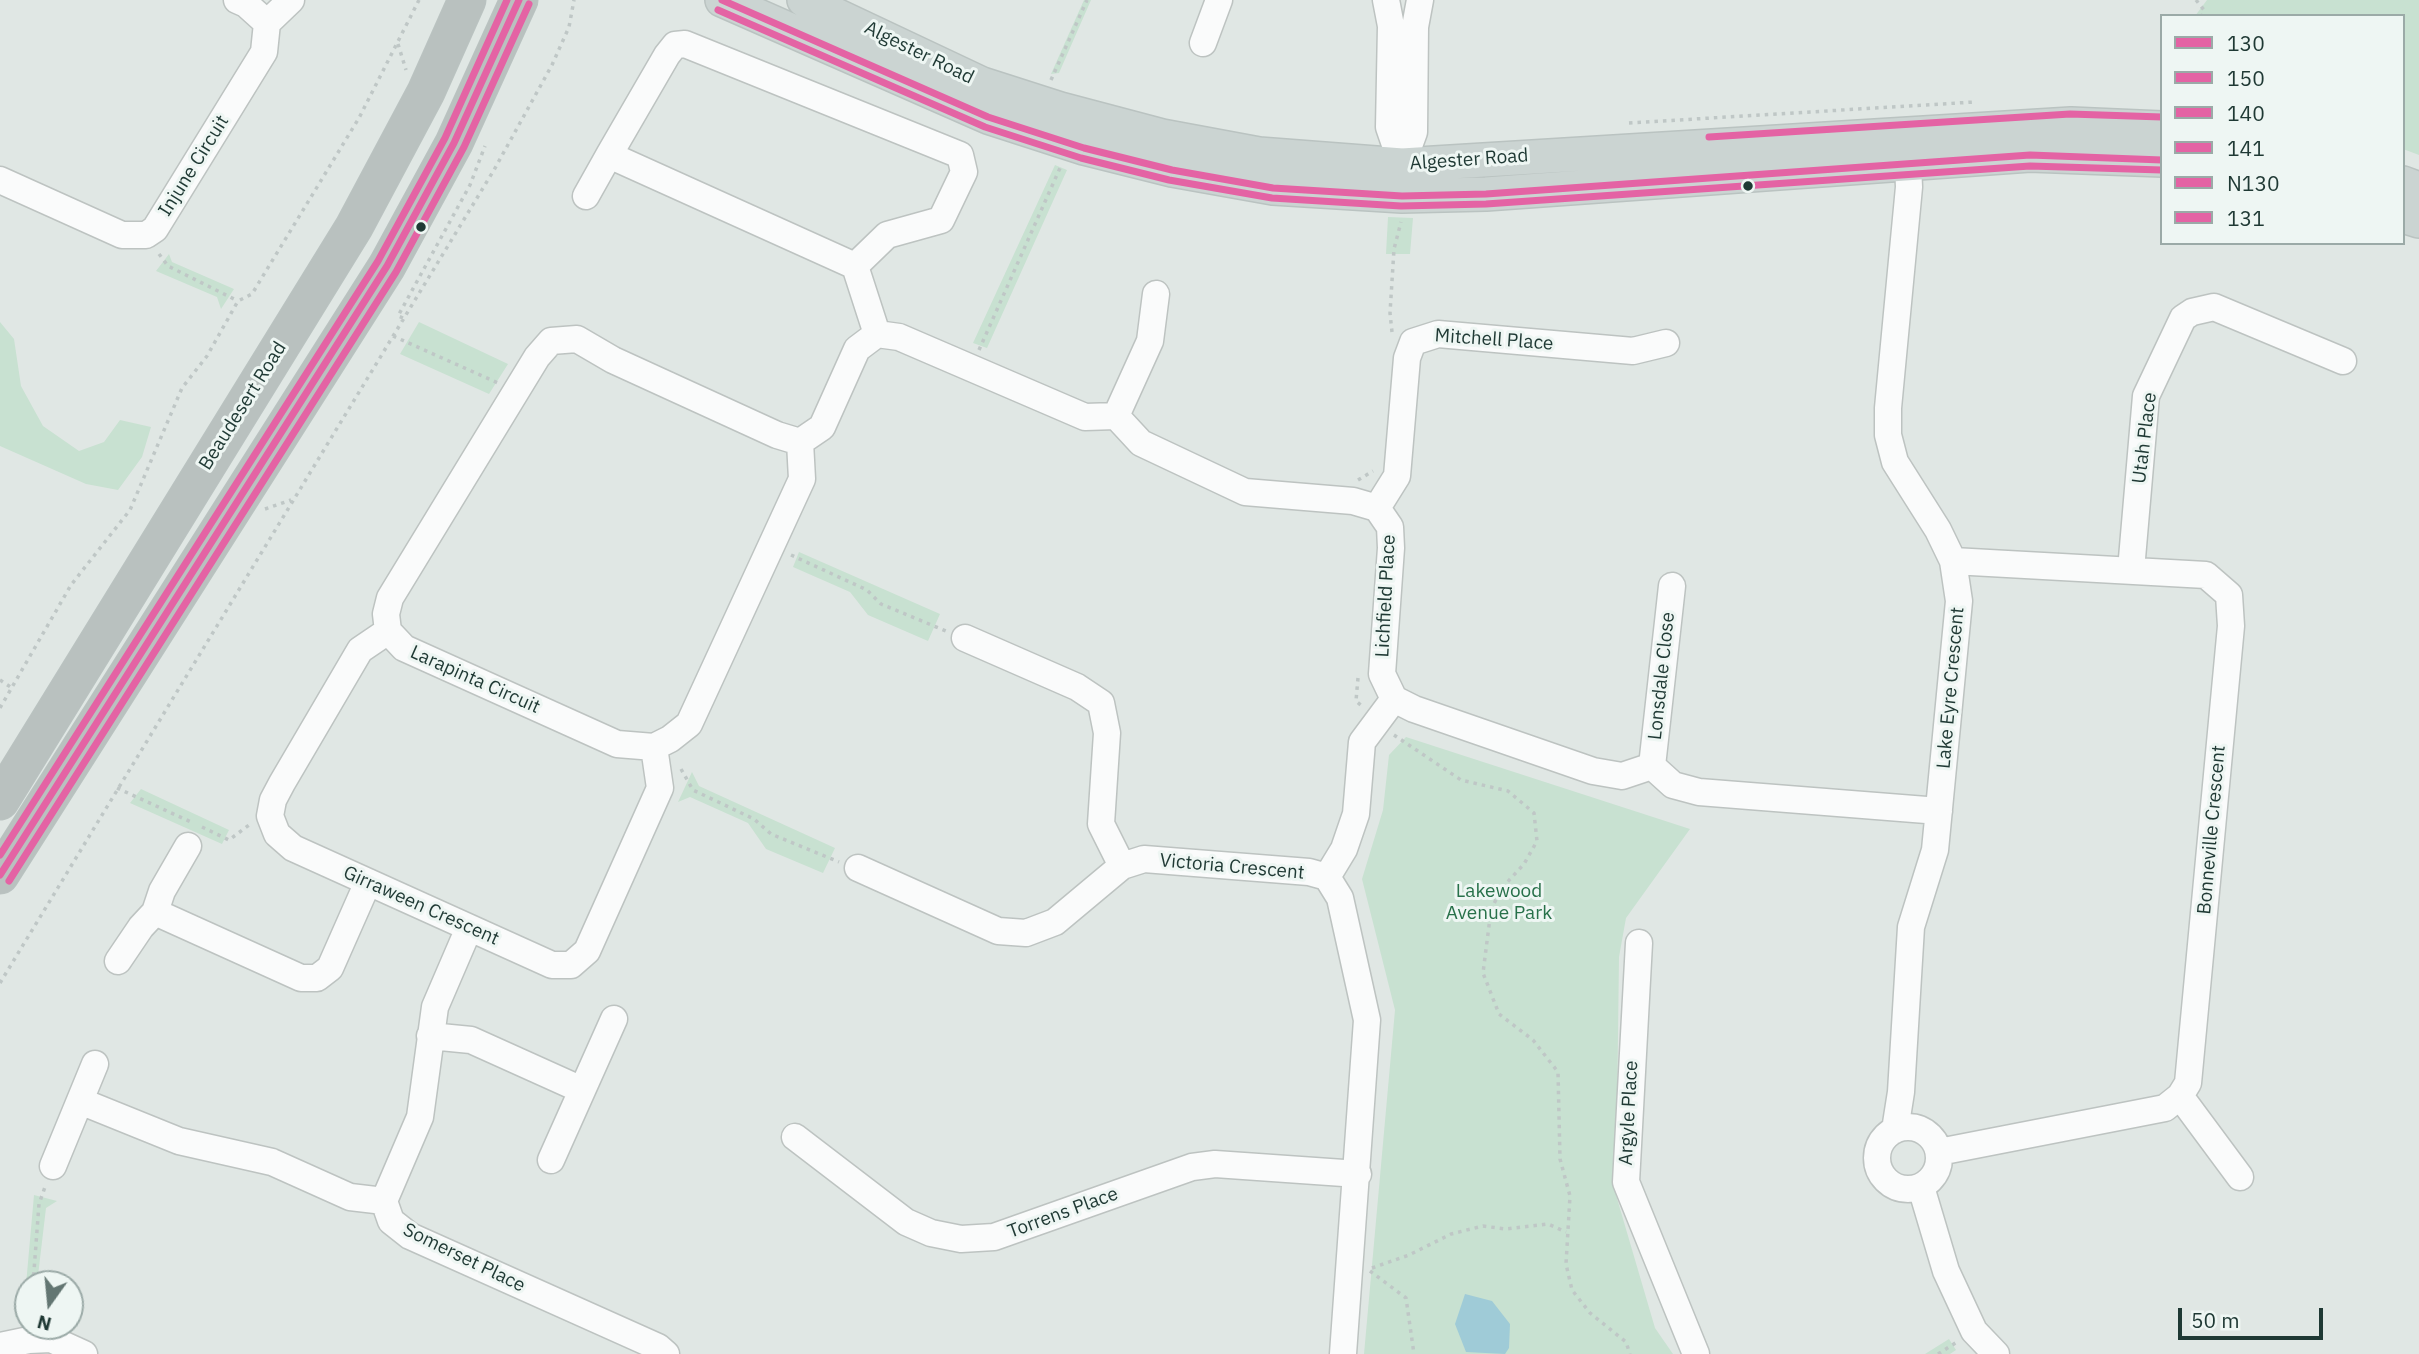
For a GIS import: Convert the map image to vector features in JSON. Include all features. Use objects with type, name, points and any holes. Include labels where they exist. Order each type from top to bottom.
[{"type":"highway","name":"Beaudesert Road","points":[[0,801],[366,206],[426,92],[467,0]]},
{"type":"highway","points":[[0,875],[387,266],[454,143],[519,0]]},
{"type":"main road","name":"Algester Road","points":[[722,0],[988,117],[1084,148],[1172,170],[1273,188],[1907,147],[2071,124],[2160,128]]},
{"type":"main road","name":"Algester Road","points":[[804,0],[982,83],[1060,109],[1162,136],[1402,180]]},
{"type":"main road","name":"Algester Road","points":[[1907,147],[2160,160]]},
{"type":"street","points":[[237,0],[267,23],[291,0]]},
{"type":"street","points":[[1203,43],[1219,0]]},
{"type":"street","points":[[1386,0],[1391,26],[1390,127],[1402,180]]},
{"type":"street","points":[[1402,180],[1414,132],[1415,27],[1420,0]]},
{"type":"street","name":"Injune Circuit","points":[[0,180],[122,235],[146,235],[155,229],[264,52],[267,23]]},
{"type":"street","points":[[586,196],[667,55],[676,45],[685,44],[960,155],[964,172],[941,220],[887,235],[855,266]]},
{"type":"street","name":"Lake Eyre Crescent","points":[[1895,1130],[1901,1092],[1911,927],[1935,850],[1959,601],[1953,561],[1938,530],[1895,462],[1888,435],[1888,408],[1909,187],[1907,147]]},
{"type":"street","points":[[609,155],[855,266],[877,334]]},
{"type":"street","points":[[800,442],[822,427],[856,349],[877,334],[899,337],[1085,417],[1116,416],[1150,341],[1156,294]]},
{"type":"street","name":"Utah Place","points":[[2131,570],[2146,396],[2183,318],[2192,312],[2214,307],[2343,361]]},
{"type":"street","name":"Mitchell Place","points":[[1377,508],[1397,476],[1407,358],[1413,342],[1438,334],[1633,351],[1666,343]]},
{"type":"street","points":[[388,631],[386,614],[390,598],[537,357],[551,341],[577,339],[613,359],[777,435],[800,442]]},
{"type":"street","name":"Lichfield Place","points":[[1116,416],[1141,443],[1245,492],[1353,501],[1377,508],[1390,527],[1382,674],[1394,699]]},
{"type":"street","points":[[655,753],[689,724],[802,479],[800,442]]},
{"type":"street","name":"Bonneville Crescent","points":[[1953,561],[2206,575],[2229,594],[2231,626],[2188,1083],[2180,1096]]},
{"type":"street","name":"Lonsdale Close","points":[[1653,766],[1672,586]]},
{"type":"street","name":"Larapinta Circuit","points":[[388,631],[404,648],[617,744],[655,753]]},
{"type":"street","name":"Girraween Crescent","points":[[388,631],[360,650],[273,800],[270,816],[277,834],[293,848],[552,965],[571,965],[587,951],[660,788],[655,753]]},
{"type":"street","points":[[965,638],[1077,687],[1101,704],[1107,733],[1101,824],[1122,866]]},
{"type":"street","points":[[1327,877],[1344,849],[1356,814],[1363,742],[1376,720],[1394,699],[1414,709],[1593,771],[1622,776],[1653,766],[1673,785],[1699,792],[1939,811]]},
{"type":"street","points":[[118,961],[141,926],[155,912],[162,891],[188,846]]},
{"type":"street","name":"Victoria Crescent","points":[[858,868],[998,931],[1026,933],[1055,922],[1122,866],[1144,859],[1309,872],[1327,877],[1340,898],[1367,1020],[1358,1174],[1344,1306],[1343,1354]]},
{"type":"street","points":[[155,912],[301,978],[317,978],[330,968],[368,882]]},
{"type":"street","points":[[80,1101],[179,1142],[272,1162],[350,1197],[383,1201],[423,1104],[435,1007],[469,928]]},
{"type":"street","name":"Argyle Place","points":[[1639,943],[1626,1182],[1696,1354]]},
{"type":"street","points":[[551,1160],[614,1019]]},
{"type":"street","points":[[430,1035],[471,1040],[582,1090]]},
{"type":"street","points":[[53,1166],[95,1064]]},
{"type":"street","points":[[1939,1152],[2165,1108],[2180,1096],[2240,1178]]},
{"type":"street","points":[[1906,1127],[1925,1132],[1933,1139],[1939,1152],[1936,1173],[1921,1187],[1898,1188],[1881,1175],[1876,1154],[1886,1136],[1895,1130],[1906,1127]]},
{"type":"street","name":"Torrens Place","points":[[795,1137],[906,1222],[931,1233],[961,1239],[994,1237],[1192,1167],[1215,1164],[1358,1174]]},
{"type":"street","points":[[1921,1187],[1946,1271],[1974,1331],[1996,1354]]},
{"type":"street","name":"Somerset Place","points":[[383,1201],[391,1221],[410,1236],[658,1347],[666,1354]]},
{"type":"street","points":[[0,1346],[51,1339],[84,1354]]},
{"type":"path","points":[[0,708],[71,585],[130,510],[182,388],[207,356],[238,301],[252,294],[352,130],[419,0]]},
{"type":"path","points":[[0,983],[539,91],[569,27],[574,0]]},
{"type":"path","points":[[1051,80],[1087,0]]},
{"type":"path","points":[[1618,124],[1987,101]]},
{"type":"path","points":[[971,368],[1063,160]]},
{"type":"path","points":[[146,235],[168,266],[238,301]]},
{"type":"path","points":[[393,335],[516,391]]},
{"type":"path","points":[[770,546],[867,590],[881,604],[965,638]]},
{"type":"path","points":[[0,680],[12,688]]},
{"type":"path","points":[[1376,720],[1461,780],[1508,791],[1534,813],[1537,841],[1501,889],[1492,910],[1483,972],[1499,1014],[1533,1040],[1558,1072],[1560,1158],[1570,1196],[1566,1264],[1572,1290],[1590,1313],[1626,1342],[1630,1354]]},
{"type":"path","points":[[655,753],[670,758],[679,766],[693,790],[754,819],[771,834],[858,868]]},
{"type":"path","points":[[117,788],[229,840],[256,821]]},
{"type":"path","points":[[34,1270],[39,1204],[53,1166]]},
{"type":"path","points":[[1414,1354],[1406,1298],[1367,1269],[1409,1255],[1451,1234],[1483,1226],[1505,1229],[1548,1224],[1566,1232]]},
{"type":"green space","points":[[1084,0],[1091,0],[1059,73],[1051,74]]},
{"type":"green space","points":[[2207,0],[2419,0],[2419,155],[2405,150],[2405,14],[2196,14]]},
{"type":"green space","points":[[1055,165],[1067,170],[987,348],[973,343]]},
{"type":"green space","points":[[1388,217],[1413,218],[1410,254],[1386,254]]},
{"type":"green space","points":[[169,254],[172,262],[234,289],[221,309],[217,297],[156,271]]},
{"type":"green space","points":[[0,322],[14,339],[21,386],[43,426],[79,451],[104,442],[120,420],[151,427],[142,457],[118,490],[86,484],[0,446]]},
{"type":"green space","points":[[419,322],[508,364],[489,394],[400,354]]},
{"type":"green space","points":[[799,552],[940,614],[928,641],[868,615],[850,592],[793,567]]},
{"type":"green space","name":"Lakewood Avenue Park","points":[[1406,737],[1690,829],[1626,918],[1619,957],[1616,1195],[1655,1328],[1673,1354],[1364,1354],[1395,1010],[1362,879],[1383,810],[1389,755]]},
{"type":"green space","points":[[692,772],[699,786],[835,848],[823,873],[766,849],[748,823],[690,797],[678,802]]},
{"type":"green space","points":[[141,789],[229,830],[222,844],[130,803]]},
{"type":"green space","points":[[34,1195],[57,1201],[46,1208],[39,1270],[27,1270]]},
{"type":"green space","points":[[1949,1339],[1956,1350],[1950,1354],[1925,1354]]},
{"type":"water","points":[[1465,1294],[1492,1301],[1510,1324],[1509,1348],[1505,1354],[1466,1352],[1455,1324]]},
{"type":"transit line","name":"141","points":[[0,855],[378,261],[445,138],[507,0]]},
{"type":"transit line","name":"150","points":[[0,875],[387,266],[454,143],[519,0]]},
{"type":"transit line","name":"130","points":[[722,0],[988,117],[1084,148],[1172,170],[1273,188],[1402,196],[1486,194],[2030,155],[2160,160]]},
{"type":"transit line","name":"140","points":[[9,881],[396,272],[464,147],[529,4]]},
{"type":"transit line","name":"N130","points":[[718,10],[985,127],[1081,158],[1169,180],[1272,198],[1401,206],[1486,204],[2030,166],[2160,170]]},
{"type":"transit line","name":"131","points":[[1709,137],[2070,114],[2160,117]]}]
